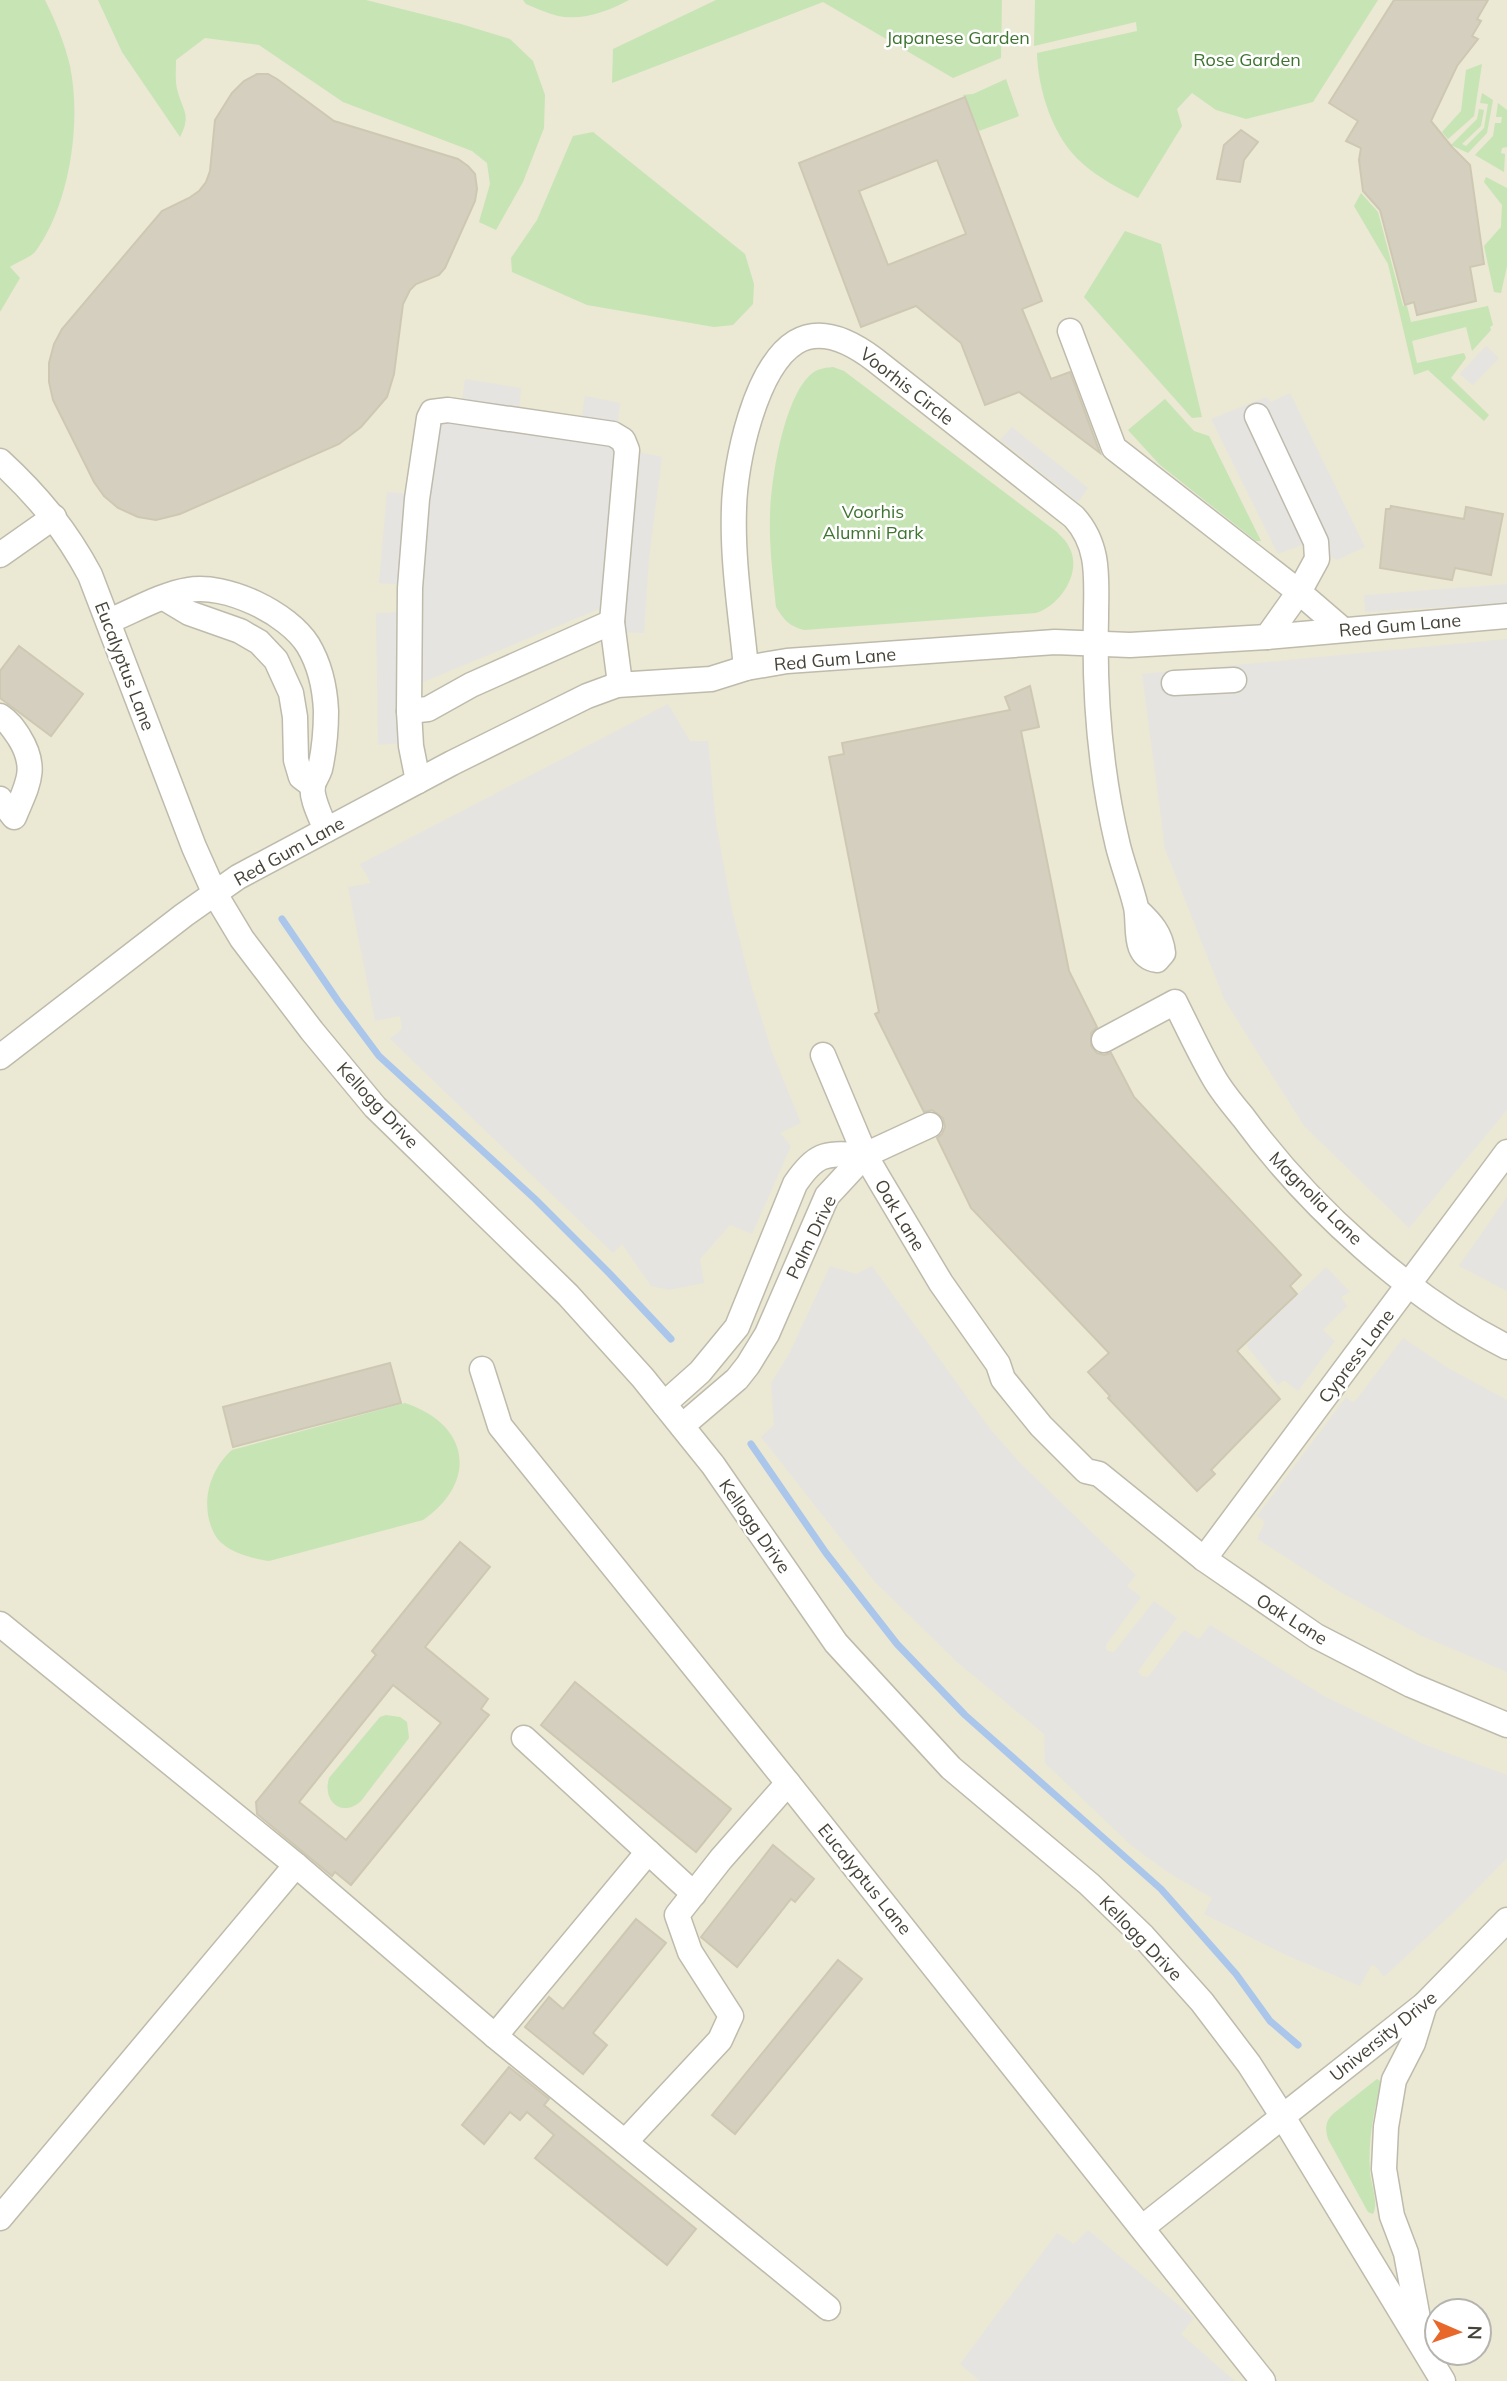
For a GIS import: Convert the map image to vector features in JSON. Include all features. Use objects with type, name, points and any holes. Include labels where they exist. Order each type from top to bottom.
[{"type":"street","points":[[1070,331],[1114,448],[1299,592],[1342,629]]},
{"type":"street","name":"Voorhis Circle","points":[[746,668],[737,580],[734,508],[741,448],[760,391],[769,374],[786,350],[798,341],[810,337],[835,337],[858,347],[1074,517],[1084,529],[1094,556],[1095,643]]},
{"type":"street","points":[[418,781],[411,746],[409,711],[410,588],[416,499],[432,412],[447,410],[613,434],[623,440],[627,450],[612,622],[619,676],[617,685]]},
{"type":"street","points":[[1257,415],[1316,542],[1317,559],[1299,592],[1267,636]]},
{"type":"street","name":"Eucalyptus Lane","points":[[0,461],[54,517],[73,543],[90,575],[194,847],[215,894]]},
{"type":"street","points":[[0,555],[54,517]]},
{"type":"street","points":[[109,621],[187,590],[210,588],[234,594],[263,607],[294,628],[309,646],[321,675],[326,711],[324,744],[319,772],[313,786],[326,830]]},
{"type":"street","points":[[164,598],[189,613],[240,631],[259,642],[276,660],[291,693],[295,717],[296,760],[301,777],[313,786]]},
{"type":"street","name":"Red Gum Lane","points":[[215,894],[260,864],[418,781],[575,702],[617,685],[711,679],[746,668],[786,661],[1055,642],[1130,645],[1507,616]]},
{"type":"street","points":[[409,711],[428,709],[471,685],[612,622]]},
{"type":"street","points":[[1095,643],[1102,761],[1118,845],[1137,910]]},
{"type":"street","points":[[1174,683],[1234,680]]},
{"type":"street","points":[[0,716],[10,723],[27,751],[30,777],[13,817],[0,799]]},
{"type":"street","points":[[0,1058],[184,915],[215,894]]},
{"type":"street","name":"Kellogg Drive","points":[[215,894],[250,950],[375,1107],[568,1295],[664,1404],[713,1465],[836,1643],[951,1768],[1088,1884],[1143,1936],[1202,2002],[1249,2064],[1283,2117],[1423,2349]]},
{"type":"street","name":"Magnolia Lane","points":[[1104,1040],[1175,1003],[1215,1080],[1266,1149],[1334,1220],[1408,1284],[1490,1339],[1507,1347]]},
{"type":"street","name":"Oak Lane","points":[[822,1055],[865,1155],[940,1283],[998,1364],[1015,1373],[1053,1413],[1093,1460],[1100,1475],[1204,1559],[1316,1636],[1411,1685],[1507,1725]]},
{"type":"street","points":[[865,1155],[930,1125]]},
{"type":"street","name":"Cypress Lane","points":[[1204,1559],[1507,1152]]},
{"type":"street","name":"Palm Drive","points":[[664,1404],[700,1372],[737,1326],[795,1184],[807,1167],[825,1154],[865,1155]]},
{"type":"street","name":"Palm Drive","points":[[682,1426],[737,1379],[748,1365],[767,1334],[827,1196],[865,1155]]},
{"type":"street","name":"Eucalyptus Lane","points":[[482,1369],[500,1426],[1143,2227],[1263,2381]]},
{"type":"street","points":[[0,1624],[296,1865],[495,2036],[828,2308]]},
{"type":"street","points":[[524,1738],[694,1894]]},
{"type":"street","points":[[625,2142],[720,2040],[731,2016],[690,1952],[677,1915],[721,1859],[788,1783]]},
{"type":"street","points":[[495,2036],[648,1852]]},
{"type":"street","points":[[0,2218],[296,1865]]},
{"type":"street","name":"University Drive","points":[[1143,2227],[1425,2004],[1507,1920]]},
{"type":"street","points":[[1423,2346],[1406,2253],[1392,2216],[1384,2169],[1386,2127],[1394,2080],[1413,2043],[1425,2004]]},
{"type":"shaded area","points":[[0,0],[1507,0],[1507,2381],[0,2381]]},
{"type":"shaded area","points":[[1486,346],[1499,358],[1473,385],[1460,374]]},
{"type":"shaded area","points":[[465,379],[521,388],[517,433],[578,441],[585,396],[620,403],[615,447],[662,457],[649,558],[644,633],[604,632],[606,606],[416,685],[415,742],[378,745],[376,613],[401,612],[402,585],[379,583],[387,492],[413,494],[425,420],[459,425]]},
{"type":"shaded area","points":[[1290,393],[1365,547],[1337,560],[1307,543],[1278,554],[1211,419],[1266,397],[1271,402]]},
{"type":"shaded area","points":[[1012,427],[1088,488],[1078,502],[1000,440]]},
{"type":"shaded area","points":[[1507,584],[1507,603],[1365,612],[1364,595]]},
{"type":"shaded area","points":[[1507,639],[1507,1110],[1409,1228],[1304,1126],[1224,999],[1165,849],[1142,674]]},
{"type":"shaded area","points":[[668,704],[690,741],[708,741],[716,823],[732,910],[772,1052],[801,1123],[780,1133],[791,1146],[752,1234],[730,1225],[700,1259],[704,1283],[669,1290],[651,1286],[622,1244],[613,1253],[390,1039],[402,1029],[400,1016],[375,1021],[348,887],[371,883],[360,864]]},
{"type":"shaded area","points":[[1507,1197],[1507,1291],[1459,1266]]},
{"type":"shaded area","points":[[830,1266],[856,1274],[872,1266],[991,1430],[1020,1463],[1136,1575],[1127,1586],[1141,1597],[1106,1645],[1107,1651],[1114,1652],[1154,1601],[1177,1618],[1138,1671],[1141,1676],[1148,1677],[1184,1630],[1199,1639],[1210,1625],[1324,1696],[1423,1744],[1507,1775],[1507,1858],[1384,1977],[1375,1966],[1371,1966],[1360,1986],[1286,1955],[1204,1914],[1212,1898],[1169,1873],[1132,1846],[1045,1763],[1044,1734],[957,1662],[875,1582],[761,1437],[774,1425],[771,1383],[789,1354]]},
{"type":"shaded area","points":[[1326,1267],[1350,1292],[1341,1297],[1347,1306],[1323,1330],[1335,1341],[1298,1391],[1284,1380],[1278,1385],[1246,1345]]},
{"type":"shaded area","points":[[1403,1338],[1448,1368],[1507,1400],[1507,1672],[1422,1636],[1340,1592],[1257,1539],[1264,1524],[1257,1516],[1346,1397],[1352,1402],[1356,1400]]},
{"type":"shaded area","points":[[1088,2230],[1194,2318],[1181,2334],[1235,2381],[980,2381],[960,2364],[1057,2233],[1074,2244]]},
{"type":"green space","points":[[0,0],[45,0],[70,66],[74,132],[67,178],[53,221],[34,253],[10,267],[20,278],[0,312]]},
{"type":"green space","points":[[98,0],[366,0],[461,24],[510,39],[533,61],[545,95],[544,128],[523,182],[496,230],[479,222],[490,184],[487,163],[472,151],[343,102],[259,45],[205,38],[176,60],[176,86],[186,117],[180,137],[122,52]]},
{"type":"green space","points":[[523,0],[629,0],[595,14],[567,17],[526,4]]},
{"type":"green space","name":"Japanese Garden","points":[[716,0],[1002,0],[1001,58],[953,78],[823,2],[612,83],[613,49]]},
{"type":"green space","name":"Rose Garden","points":[[1035,0],[1378,0],[1313,102],[1246,119],[1216,110],[1192,93],[1177,109],[1182,126],[1138,198],[1088,168],[1072,153],[1049,113],[1040,82],[1037,53],[1137,31],[1136,22],[1034,46]]},
{"type":"green space","points":[[1482,64],[1474,116],[1448,139],[1442,132],[1461,111],[1466,70]]},
{"type":"green space","points":[[1006,79],[1019,116],[979,131],[963,95],[973,94]]},
{"type":"green space","points":[[1482,93],[1493,100],[1487,133],[1468,153],[1451,145],[1477,119],[1479,109],[1484,110],[1481,126],[1462,144],[1466,146],[1484,128],[1488,104],[1480,103]]},
{"type":"green space","points":[[1498,103],[1507,110],[1507,147],[1502,148],[1501,153],[1505,154],[1504,172],[1475,155],[1493,136],[1495,123],[1501,123],[1502,117],[1496,117]]},
{"type":"green space","points":[[593,132],[745,254],[754,284],[753,304],[733,325],[714,327],[587,305],[512,272],[511,258],[537,220],[573,136]]},
{"type":"green space","points":[[1486,177],[1507,188],[1507,266],[1501,293],[1494,292],[1484,246],[1501,227],[1502,205],[1484,182]]},
{"type":"green space","points":[[1361,193],[1378,212],[1403,306],[1407,306],[1411,322],[1488,306],[1493,325],[1472,351],[1466,327],[1412,341],[1417,363],[1464,353],[1466,358],[1451,378],[1489,415],[1484,421],[1428,370],[1414,375],[1388,264],[1354,206]]},
{"type":"green space","points":[[1125,231],[1161,244],[1202,417],[1192,418],[1084,297]]},
{"type":"green space","name":"Voorhis Alumni Park","points":[[833,367],[844,371],[1057,532],[1067,543],[1073,565],[1067,585],[1054,603],[1036,613],[804,630],[794,627],[784,619],[776,607],[771,550],[771,500],[776,462],[785,422],[800,388],[814,372]]},
{"type":"green space","points":[[1165,399],[1194,431],[1209,436],[1261,541],[1256,541],[1160,465],[1128,430]]},
{"type":"green space","points":[[405,1403],[426,1412],[443,1425],[454,1439],[459,1455],[459,1471],[453,1488],[441,1505],[423,1520],[269,1561],[237,1552],[217,1538],[209,1520],[207,1498],[218,1467],[232,1450]]},
{"type":"green space","points":[[380,1717],[400,1717],[407,1722],[409,1738],[361,1801],[347,1808],[335,1805],[328,1794],[329,1778]]},
{"type":"green space","points":[[1377,2079],[1381,2084],[1373,2117],[1370,2150],[1370,2172],[1375,2199],[1373,2214],[1368,2212],[1328,2139],[1326,2128],[1334,2113]]},
{"type":"building","points":[[1394,0],[1488,0],[1477,19],[1481,21],[1472,36],[1478,39],[1457,66],[1431,121],[1470,165],[1484,264],[1470,267],[1476,301],[1417,315],[1414,302],[1405,305],[1380,210],[1363,191],[1359,160],[1361,148],[1346,141],[1358,121],[1329,103]]},
{"type":"building","points":[[257,74],[268,74],[277,79],[334,121],[458,159],[475,174],[475,201],[445,268],[439,275],[416,284],[410,290],[403,304],[394,374],[387,397],[361,427],[339,444],[180,514],[156,520],[138,517],[118,508],[104,496],[94,482],[53,400],[49,363],[54,344],[62,329],[162,211],[189,198],[206,182],[210,171],[215,120],[232,93],[244,81]]},
{"type":"building","points":[[965,97],[1042,301],[1022,309],[1051,379],[1070,372],[1100,453],[1019,392],[985,405],[961,343],[916,306],[861,327],[799,163]],"holes":[[[937,160],[966,234],[888,265],[859,191]]]},
{"type":"building","points":[[1241,130],[1258,142],[1244,160],[1240,182],[1217,179],[1224,145]]},
{"type":"building","points":[[1391,506],[1464,519],[1466,507],[1503,514],[1491,575],[1455,568],[1452,580],[1380,568],[1386,509]]},
{"type":"building","points":[[19,646],[83,694],[51,736],[0,698],[0,671]]},
{"type":"building","points":[[1030,686],[1039,727],[1021,731],[1069,971],[1097,1027],[1091,1033],[1091,1046],[1097,1053],[1111,1053],[1134,1097],[1301,1275],[1290,1286],[1297,1294],[1237,1351],[1280,1399],[1211,1470],[1215,1474],[1197,1491],[1108,1398],[1110,1396],[1088,1372],[1109,1353],[971,1208],[937,1138],[945,1127],[943,1118],[932,1110],[924,1112],[875,1014],[879,1012],[829,757],[844,754],[842,743],[1010,710],[1005,697]]},
{"type":"building","points":[[390,1363],[401,1403],[233,1447],[223,1407]]},
{"type":"building","points":[[460,1542],[490,1567],[425,1647],[488,1699],[481,1709],[489,1715],[351,1885],[335,1872],[332,1876],[257,1814],[256,1802],[376,1655],[372,1651]],"holes":[[[393,1685],[441,1723],[346,1840],[299,1802]]]},
{"type":"building","points":[[575,1682],[731,1809],[696,1852],[541,1725]]},
{"type":"building","points":[[773,1845],[814,1879],[795,1902],[791,1899],[737,1967],[701,1937]]},
{"type":"building","points":[[636,1919],[666,1943],[593,2033],[607,2045],[583,2074],[525,2027],[549,1997],[563,2009]]},
{"type":"building","points":[[838,1960],[862,1979],[735,2134],[712,2115]]},
{"type":"building","points":[[509,2067],[549,2099],[544,2105],[696,2229],[667,2265],[535,2158],[554,2135],[527,2112],[520,2120],[510,2112],[484,2144],[462,2125]]},
{"type":"waterway","points":[[282,919],[379,1056],[535,1199],[671,1339]]},
{"type":"waterway","points":[[751,1444],[826,1553],[897,1644],[965,1715],[1161,1889],[1236,1974],[1270,2021],[1298,2045]]}]
